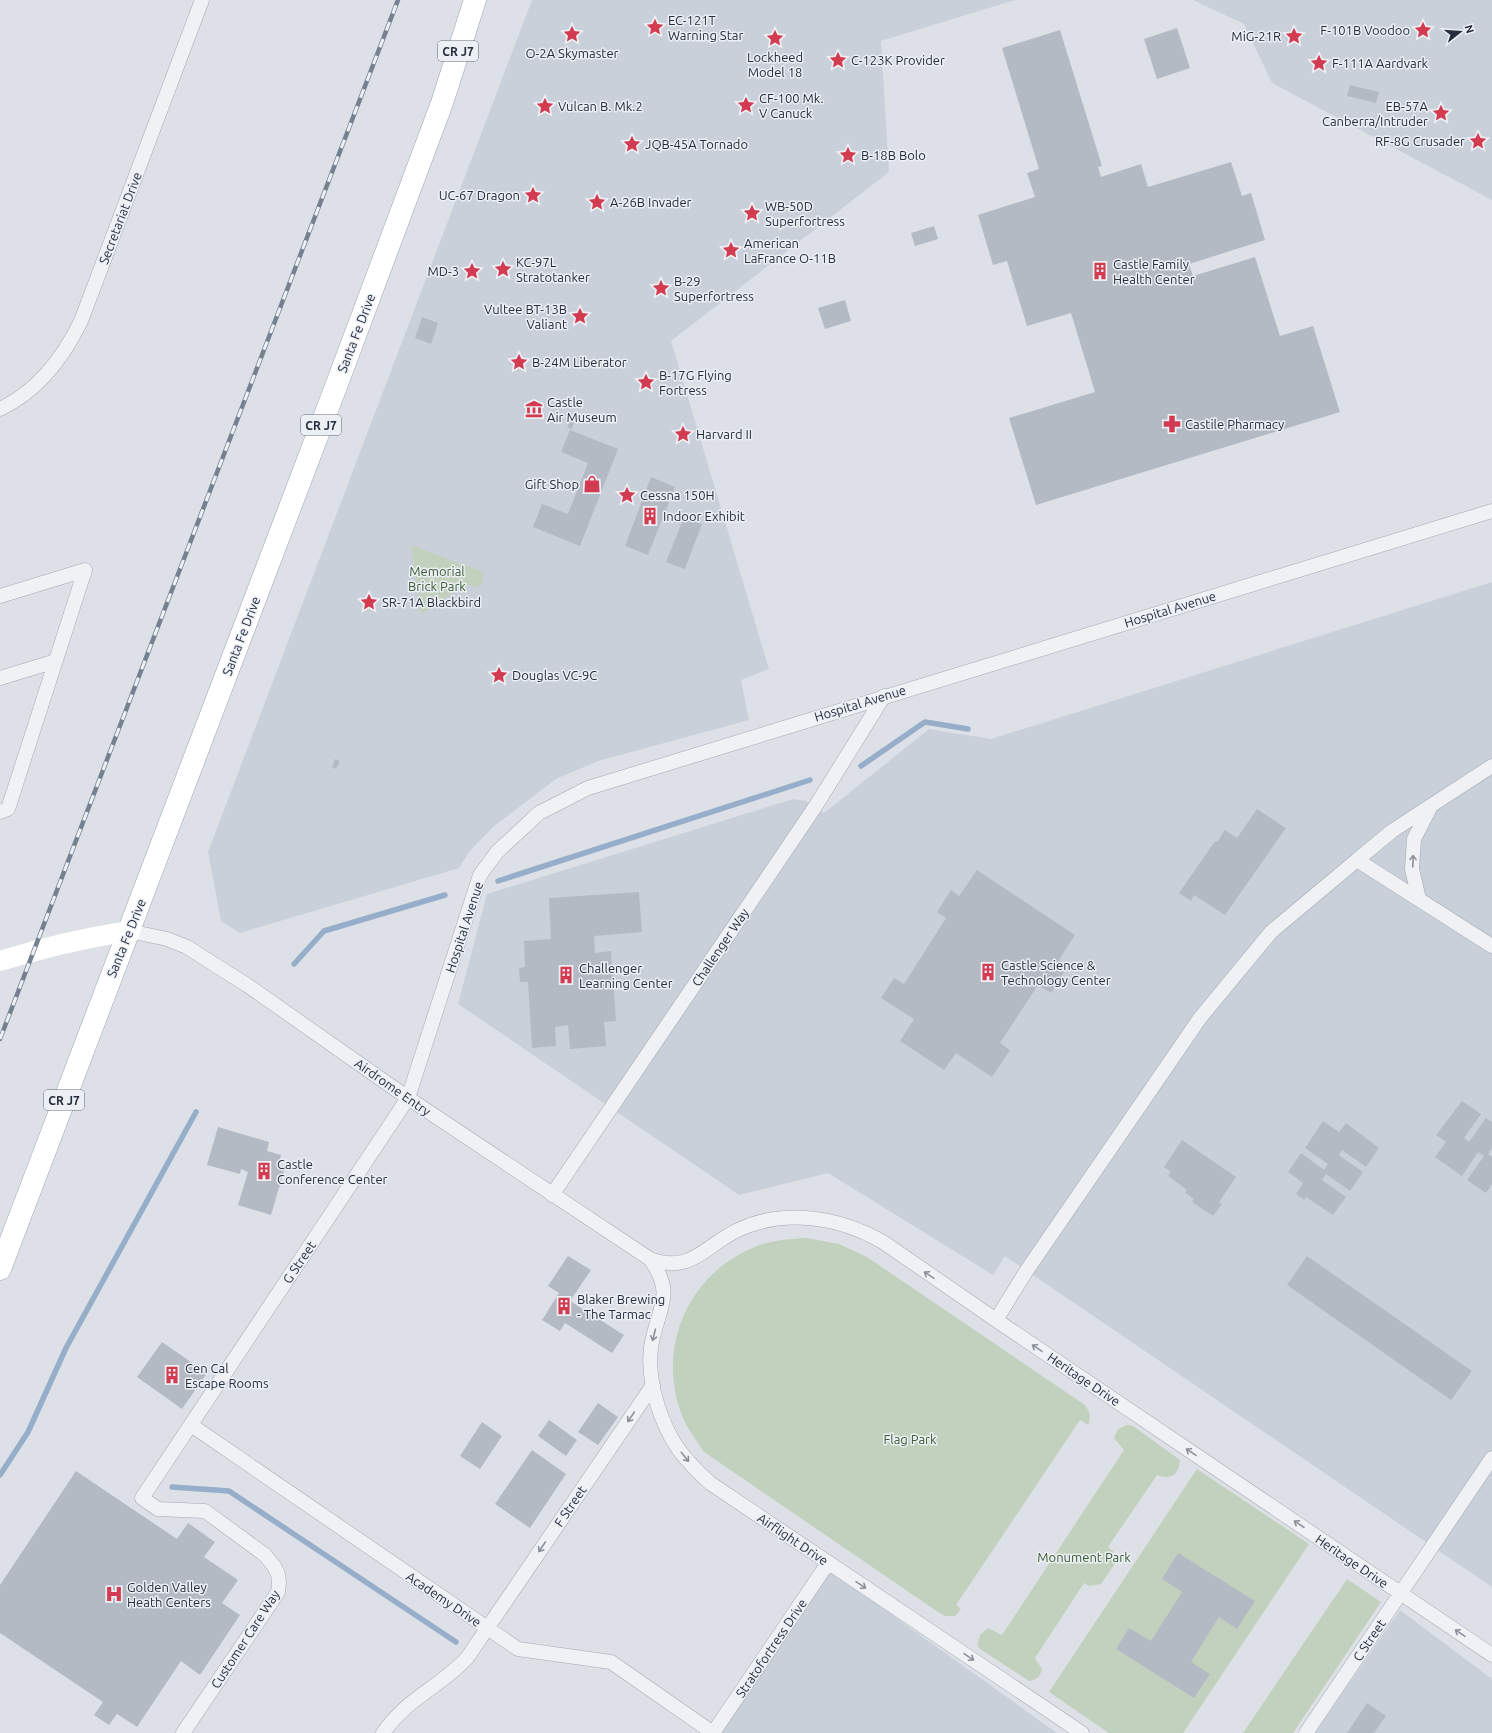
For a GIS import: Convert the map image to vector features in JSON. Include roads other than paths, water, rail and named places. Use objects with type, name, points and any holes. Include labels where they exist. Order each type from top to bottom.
[{"type":"main road","name":"Santa Fe Drive","points":[[0,1269],[439,110],[475,0]]},
{"type":"main road","points":[[0,962],[34,950],[129,931]]},
{"type":"street","name":"Secretariat Drive","points":[[0,409],[29,392],[45,376],[67,347],[81,321],[202,0]]},
{"type":"street","name":"Hospital Avenue","points":[[408,1098],[480,875],[497,852],[539,813],[588,788],[884,696],[1492,511]]},
{"type":"street","points":[[0,596],[85,570],[8,810],[0,812]]},
{"type":"street","points":[[0,678],[56,661]]},
{"type":"street","name":"Challenger Way","points":[[552,1195],[815,807],[884,696]]},
{"type":"street","points":[[996,1320],[1031,1264],[1200,1018],[1271,932],[1392,831],[1492,766]]},
{"type":"street","points":[[1419,899],[1412,869],[1414,839],[1431,806]]},
{"type":"street","points":[[1357,860],[1492,946]]},
{"type":"street","name":"Airdrome Entry","points":[[129,931],[167,939],[186,947],[247,985],[408,1098],[650,1259]]},
{"type":"street","name":"G Street","points":[[190,1425],[408,1098]]},
{"type":"street","name":"Heritage Drive","points":[[650,1259],[669,1264],[685,1262],[701,1254],[737,1230],[764,1221],[798,1218],[832,1221],[867,1233],[883,1242],[1492,1655]]},
{"type":"street","name":"Airflight Drive","points":[[650,1259],[660,1276],[664,1293],[651,1348],[653,1385],[660,1411],[669,1431],[678,1448],[693,1467],[710,1483],[1082,1733]]},
{"type":"street","name":"F Street","points":[[383,1733],[398,1713],[465,1660],[653,1385]]},
{"type":"street","name":"Academy Drive","points":[[190,1425],[518,1649],[611,1662],[713,1733]]},
{"type":"street","name":"Customer Care Way","points":[[183,1733],[278,1592],[279,1583],[274,1566],[265,1555],[205,1511],[158,1509],[142,1498],[190,1425]]},
{"type":"street","name":"C Street","points":[[1306,1733],[1492,1458]]},
{"type":"street","name":"Stratofortress Drive","points":[[713,1733],[828,1563]]},
{"type":"waterway","points":[[861,766],[925,722],[968,729]]},
{"type":"waterway","points":[[498,881],[810,780]]},
{"type":"waterway","points":[[294,964],[324,931],[445,895]]},
{"type":"waterway","points":[[0,1475],[28,1432],[66,1348],[196,1112]]},
{"type":"waterway","points":[[172,1487],[229,1491],[456,1642]]},
{"type":"railway","points":[[0,1039],[398,0]]},
{"type":"place","name":"EC-121T Warning Star","points":[[655,27]]},
{"type":"place","name":"F-101B Voodoo","points":[[1423,30]]},
{"type":"place","name":"O-2A Skymaster","points":[[572,34]]},
{"type":"place","name":"MiG-21R","points":[[1294,36]]},
{"type":"place","name":"Lockheed Model 18","points":[[775,38]]},
{"type":"place","name":"C-123K Provider","points":[[838,60]]},
{"type":"place","name":"F-111A Aardvark","points":[[1319,63]]},
{"type":"place","name":"CF-100 Mk. V Canuck","points":[[746,105]]},
{"type":"place","name":"Vulcan B. Mk.2","points":[[545,106]]},
{"type":"place","name":"EB-57A Canberra/Intruder","points":[[1441,113]]},
{"type":"place","name":"RF-8G Crusader","points":[[1478,141]]},
{"type":"place","name":"JQB-45A Tornado","points":[[632,144]]},
{"type":"place","name":"B-18B Bolo","points":[[848,155]]},
{"type":"place","name":"UC-67 Dragon","points":[[533,195]]},
{"type":"place","name":"A-26B Invader","points":[[597,202]]},
{"type":"place","name":"WB-50D Superfortress","points":[[752,213]]},
{"type":"place","name":"American LaFrance O-11B","points":[[731,250]]},
{"type":"place","name":"KC-97L Stratotanker","points":[[503,269]]},
{"type":"place","name":"MD-3","points":[[472,271]]},
{"type":"place","name":"Castle Family Health Center","points":[[1100,271]]},
{"type":"place","name":"B-29 Superfortress","points":[[661,288]]},
{"type":"place","name":"Vultee BT-13B Valiant","points":[[580,316]]},
{"type":"place","name":"B-24M Liberator","points":[[519,362]]},
{"type":"place","name":"B-17G Flying Fortress","points":[[646,382]]},
{"type":"place","name":"Castle Air Museum","points":[[534,409]]},
{"type":"place","name":"Castile Pharmacy","points":[[1172,424]]},
{"type":"place","name":"Harvard II","points":[[683,434]]},
{"type":"place","name":"Gift Shop","points":[[592,484]]},
{"type":"place","name":"Cessna 150H","points":[[627,495]]},
{"type":"place","name":"Indoor Exhibit","points":[[650,516]]},
{"type":"place","name":"SR-71A Blackbird","points":[[369,602]]},
{"type":"place","name":"Douglas VC-9C","points":[[499,675]]},
{"type":"place","name":"Castle Science & Technology Center","points":[[988,972]]},
{"type":"place","name":"Challenger Learning Center","points":[[566,975]]},
{"type":"place","name":"Castle Conference Center","points":[[264,1171]]},
{"type":"place","name":"Blaker Brewing - The Tarmac","points":[[564,1306]]},
{"type":"place","name":"Cen Cal Escape Rooms","points":[[172,1375]]},
{"type":"place","name":"Golden Valley Heath Centers","points":[[114,1594]]},
{"type":"park label","name":"Memorial Brick Park","points":[[437,578]]},
{"type":"park label","name":"Flag Park","points":[[910,1439]]},
{"type":"park label","name":"Monument Park","points":[[1084,1557]]}]
